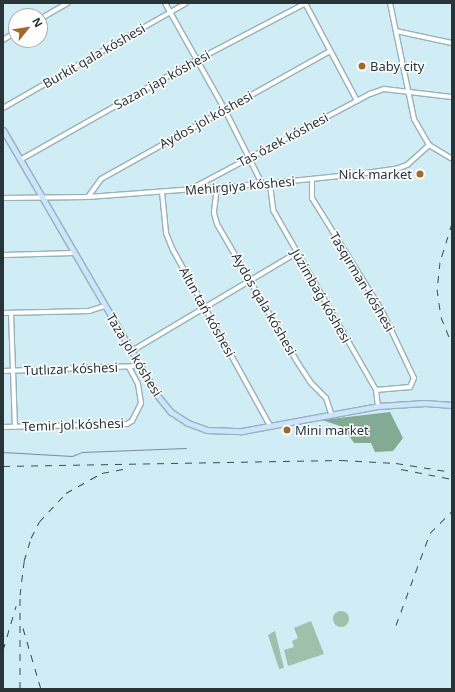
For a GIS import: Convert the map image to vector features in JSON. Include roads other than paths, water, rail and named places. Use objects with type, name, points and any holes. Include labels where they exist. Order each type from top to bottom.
[{"type":"main road","name":"Taza jol kóshesi","points":[[3,130],[130,352],[157,395],[171,412],[188,423],[207,430],[223,432],[270,426],[331,413],[378,406],[425,403],[452,405]]},
{"type":"street","points":[[48,14],[68,3]]},
{"type":"street","points":[[165,3],[225,110],[250,157],[262,184]]},
{"type":"street","name":"Burkit qala kóshesi","points":[[3,108],[186,3]]},
{"type":"street","points":[[305,3],[357,101]]},
{"type":"street","name":"Sazan jap kóshesi","points":[[20,160],[197,60],[305,3]]},
{"type":"street","points":[[390,3],[414,119],[429,145],[452,159]]},
{"type":"street","points":[[396,31],[452,43]]},
{"type":"street","name":"Aydos jol kóshesi","points":[[88,197],[101,179],[330,51]]},
{"type":"street","name":"Tas ózek kóshesi","points":[[189,190],[357,101],[384,89],[407,90],[452,97]]},
{"type":"street","name":"Mehirgiya kóshesi","points":[[3,198],[88,197],[312,180],[396,169],[406,165],[429,145]]},
{"type":"street","name":"Tasqırman kóshesi","points":[[312,180],[312,198],[382,311],[414,378],[413,384],[410,387],[376,390]]},
{"type":"street","name":"Júzimbaǵ kóshesi","points":[[270,184],[273,210],[296,253],[376,390],[378,406]]},
{"type":"street","name":"Aydos qala kóshesi","points":[[216,187],[214,213],[217,224],[296,360],[311,383],[326,398],[331,413]]},
{"type":"street","name":"Altın tań kóshesi","points":[[162,192],[166,233],[203,306],[270,426]]},
{"type":"street","points":[[3,255],[74,253]]},
{"type":"street","points":[[130,352],[203,306],[296,253]]},
{"type":"street","points":[[3,313],[89,311],[104,306]]},
{"type":"street","points":[[11,313],[15,427]]},
{"type":"street","name":"Tutlızar kóshesi","points":[[3,370],[139,366]]},
{"type":"street","name":"Temir jol kóshesi","points":[[3,427],[127,424],[132,421],[141,403],[138,384],[129,367]]},
{"type":"waterway","points":[[3,452],[72,456],[82,452],[186,448]]},
{"type":"railway","points":[[452,223],[440,262],[437,289],[441,317],[452,344]]},
{"type":"railway","points":[[3,466],[341,460],[396,463],[452,472]]},
{"type":"railway","points":[[20,689],[20,595],[24,561],[31,538],[39,522],[66,493],[102,473],[127,468]]},
{"type":"railway","points":[[401,469],[452,479]]},
{"type":"railway","points":[[396,625],[430,533],[452,511]]},
{"type":"railway","points":[[3,650],[16,606]]},
{"type":"railway","points":[[23,628],[41,689]]},
{"type":"place","name":"Baby city","points":[[362,66]]},
{"type":"place","name":"Nick market","points":[[420,174]]},
{"type":"place","name":"Mini market","points":[[287,430]]}]
